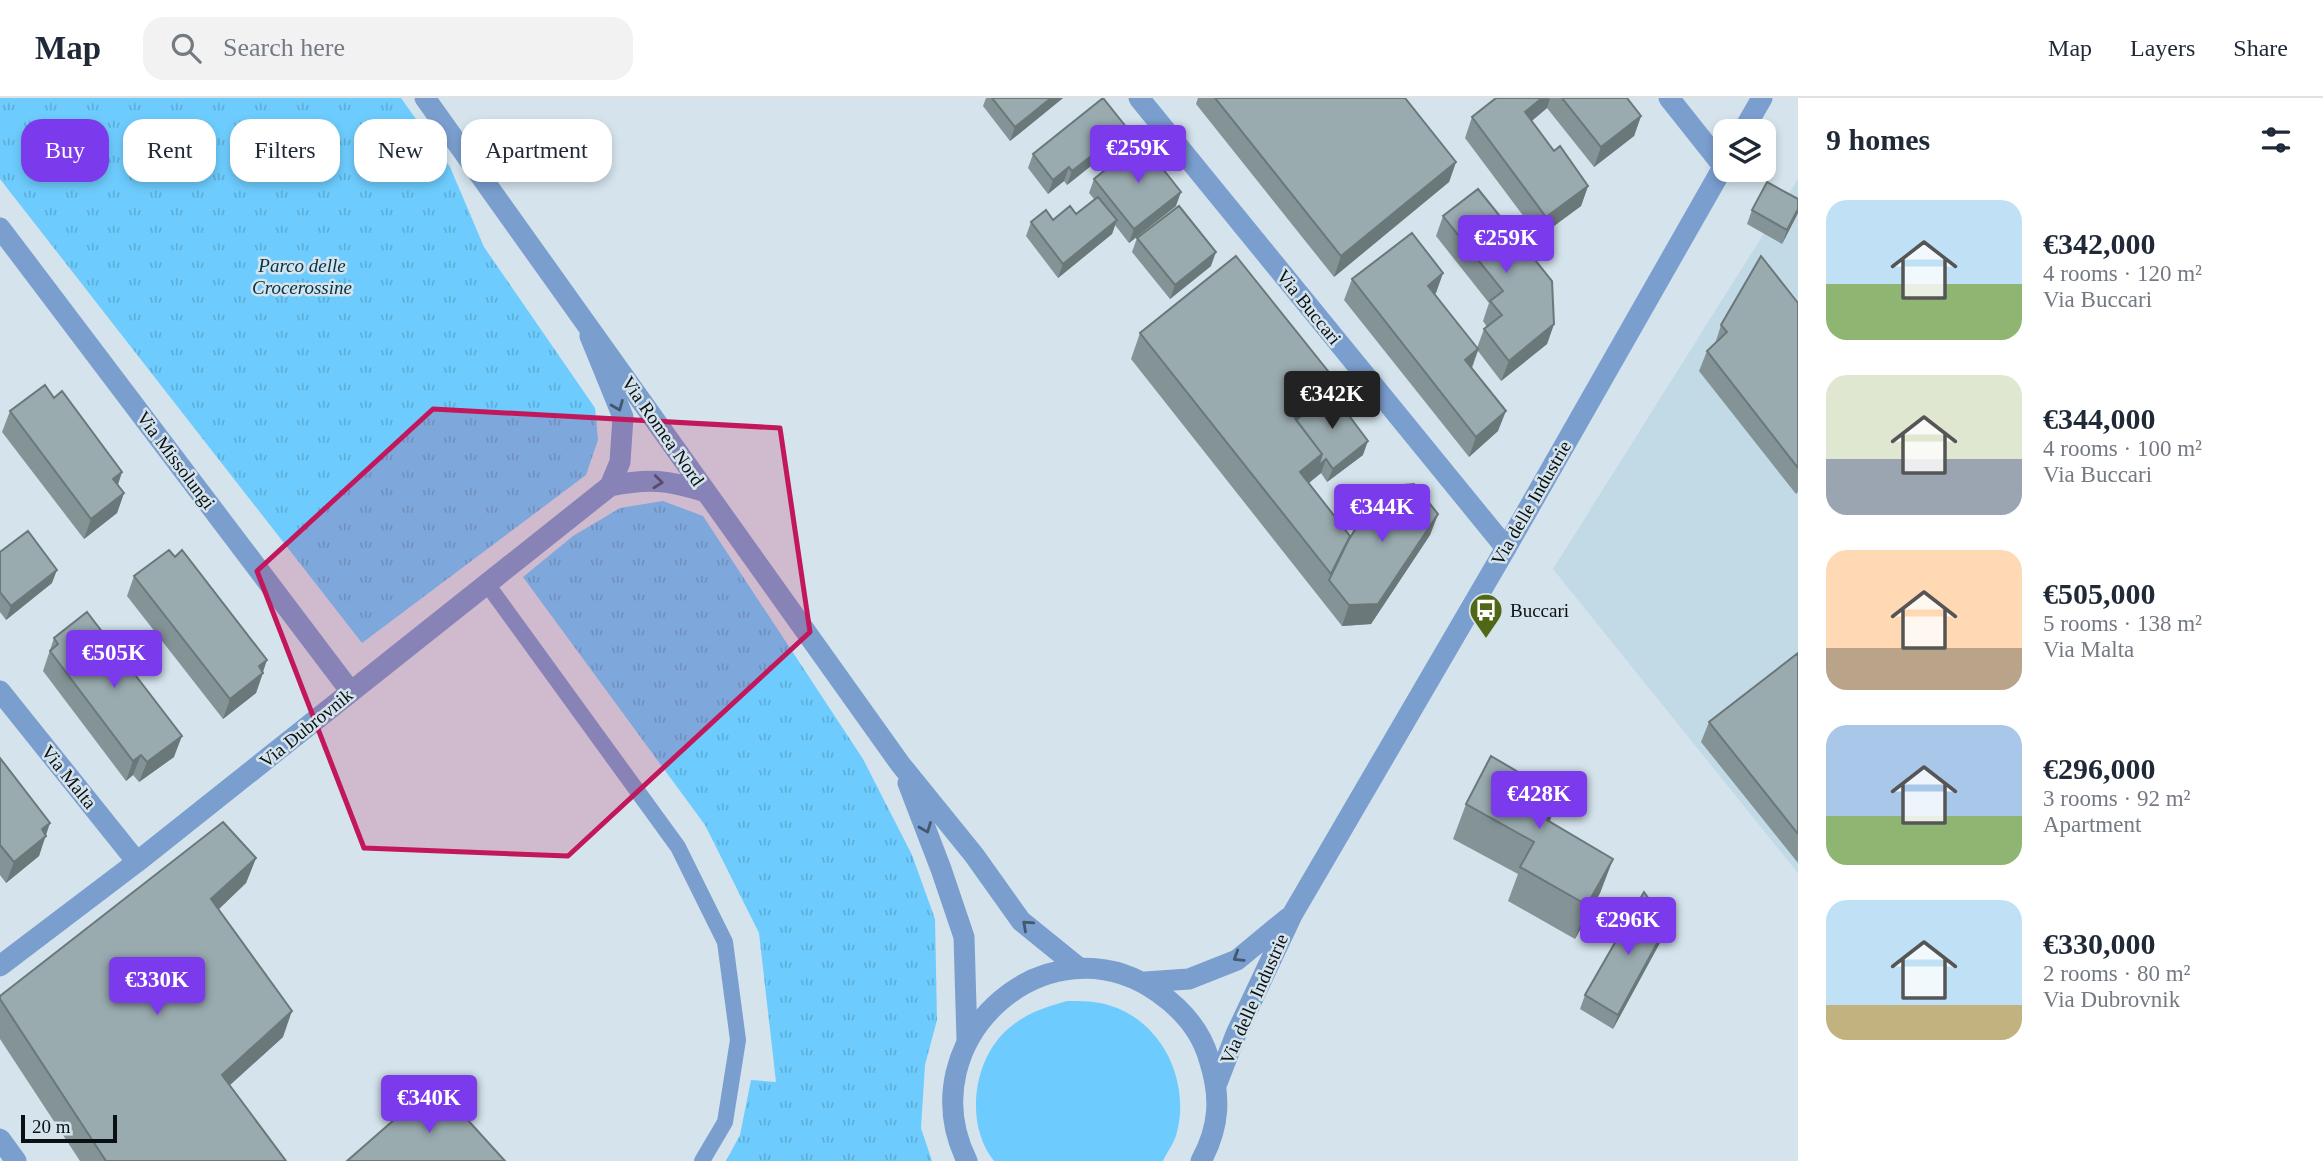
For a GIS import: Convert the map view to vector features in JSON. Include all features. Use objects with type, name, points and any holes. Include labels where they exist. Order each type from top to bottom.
[{"type":"street","name":"Via Romea Nord","points":[[425,98],[901,765],[974,855],[1021,921],[1079,968]]},
{"type":"street","name":"Via Buccari","points":[[1139,98],[1506,548]]},
{"type":"street","points":[[1669,98],[1713,151]]},
{"type":"street","points":[[1750,119],[1762,98]]},
{"type":"street","name":"Via delle Industrie","points":[[1217,1083],[1236,1034],[1292,915],[1506,548],[1714,182]]},
{"type":"street","name":"Via Missolungi","points":[[0,228],[351,692]]},
{"type":"street","points":[[583,320],[623,417],[620,462],[610,486]]},
{"type":"street","name":"Via Dubrovnik","points":[[0,966],[137,862],[610,486],[642,480],[680,484],[706,492]]},
{"type":"street","name":"Via Malta","points":[[0,691],[137,862]]},
{"type":"street","name":"Via Romea Nord","points":[[901,765],[964,937],[967,1040]]},
{"type":"street","name":"Via delle Industrie","points":[[1145,982],[1189,979],[1237,960],[1292,915]]},
{"type":"street","points":[[967,1161],[959,1144],[952,1109],[955,1073],[967,1040],[995,1003],[1034,978],[1079,968],[1113,971],[1145,982],[1179,1007],[1204,1042],[1217,1083],[1217,1113],[1208,1155]]},
{"type":"street","points":[[0,1139],[16,1161]]},
{"type":"lane","points":[[487,584],[678,847],[724,942],[738,1040],[725,1122],[702,1161]]},
{"type":"highlighted area","points":[[433,409],[780,428],[810,632],[568,856],[364,848],[257,571]]},
{"type":"shaded area","points":[[1798,179],[1798,873],[1553,569]]},
{"type":"green space","name":"Parco delle Crocerossine","points":[[0,98],[401,98],[416,119],[354,119],[354,182],[447,182],[447,163],[484,247],[595,408],[598,440],[586,475],[362,643],[0,179]]},
{"type":"green space","points":[[663,501],[703,516],[863,759],[912,855],[935,919],[937,1020],[925,1065],[921,1128],[932,1161],[726,1161],[740,1135],[751,1080],[776,1082],[759,933],[705,825],[523,577],[573,536],[620,508]]},
{"type":"green space","points":[[1067,1001],[1096,1002],[1121,1009],[1154,1034],[1165,1051],[1179,1090],[1180,1111],[1176,1136],[1163,1161],[994,1161],[985,1146],[976,1111],[977,1092],[987,1056],[1009,1028],[1023,1018]]},
{"type":"building","points":[[992,98],[1051,98],[1015,127]]},
{"type":"building","points":[[1103,98],[1127,128],[1072,171],[1069,167],[1053,180],[1033,154]]},
{"type":"building","points":[[1215,98],[1405,98],[1456,162],[1341,256]]},
{"type":"building","points":[[1496,98],[1542,98],[1525,112],[1554,151],[1560,146],[1588,186],[1546,217],[1472,117]]},
{"type":"building","points":[[1562,98],[1627,98],[1641,116],[1601,147]]},
{"type":"building","points":[[1141,141],[1181,192],[1134,229],[1094,179]]},
{"type":"building","points":[[1767,182],[1798,199],[1798,209],[1787,230],[1752,210]]},
{"type":"building","points":[[1478,189],[1552,281],[1554,324],[1509,361],[1484,329],[1502,315],[1490,301],[1503,291],[1443,216]]},
{"type":"building","points":[[1098,197],[1117,220],[1063,264],[1031,222],[1046,210],[1053,220],[1070,206],[1076,214]]},
{"type":"building","points":[[1179,206],[1216,252],[1175,285],[1137,238]]},
{"type":"building","points":[[1412,233],[1443,273],[1428,286],[1478,349],[1465,360],[1506,411],[1476,437],[1352,279]]},
{"type":"building","points":[[1236,256],[1336,381],[1292,414],[1322,454],[1300,472],[1350,536],[1331,574],[1140,333]]},
{"type":"building","points":[[1761,256],[1798,303],[1798,468],[1707,351],[1727,332],[1721,325]]},
{"type":"building","points":[[45,385],[54,398],[62,391],[122,472],[113,479],[124,493],[91,519],[10,411]]},
{"type":"building","points":[[1332,393],[1368,441],[1333,469],[1326,459],[1318,466],[1322,454],[1296,420]]},
{"type":"building","points":[[1414,484],[1438,514],[1378,604],[1349,605],[1329,580],[1348,541],[1381,487]]},
{"type":"building","points":[[28,531],[57,570],[11,606],[0,592],[0,552]]},
{"type":"building","points":[[169,550],[175,557],[182,550],[267,660],[259,666],[263,673],[230,699],[134,576]]},
{"type":"building","points":[[87,612],[182,736],[147,762],[141,755],[133,761],[50,651],[58,644],[54,638]]},
{"type":"building","points":[[1798,653],[1798,834],[1709,722]]},
{"type":"building","points":[[1491,756],[1559,796],[1547,820],[1613,859],[1587,905],[1520,867],[1534,842],[1466,804]]},
{"type":"building","points":[[0,758],[50,823],[42,829],[46,836],[14,862],[0,845]]},
{"type":"building","points":[[223,822],[256,858],[211,899],[292,1011],[222,1075],[286,1161],[106,1161],[0,996]]},
{"type":"building","points":[[1644,892],[1667,925],[1618,1015],[1585,995]]},
{"type":"building","points":[[435,1084],[505,1161],[347,1161]]},
{"type":"place","name":"Buccari","points":[[1486,640]]}]
